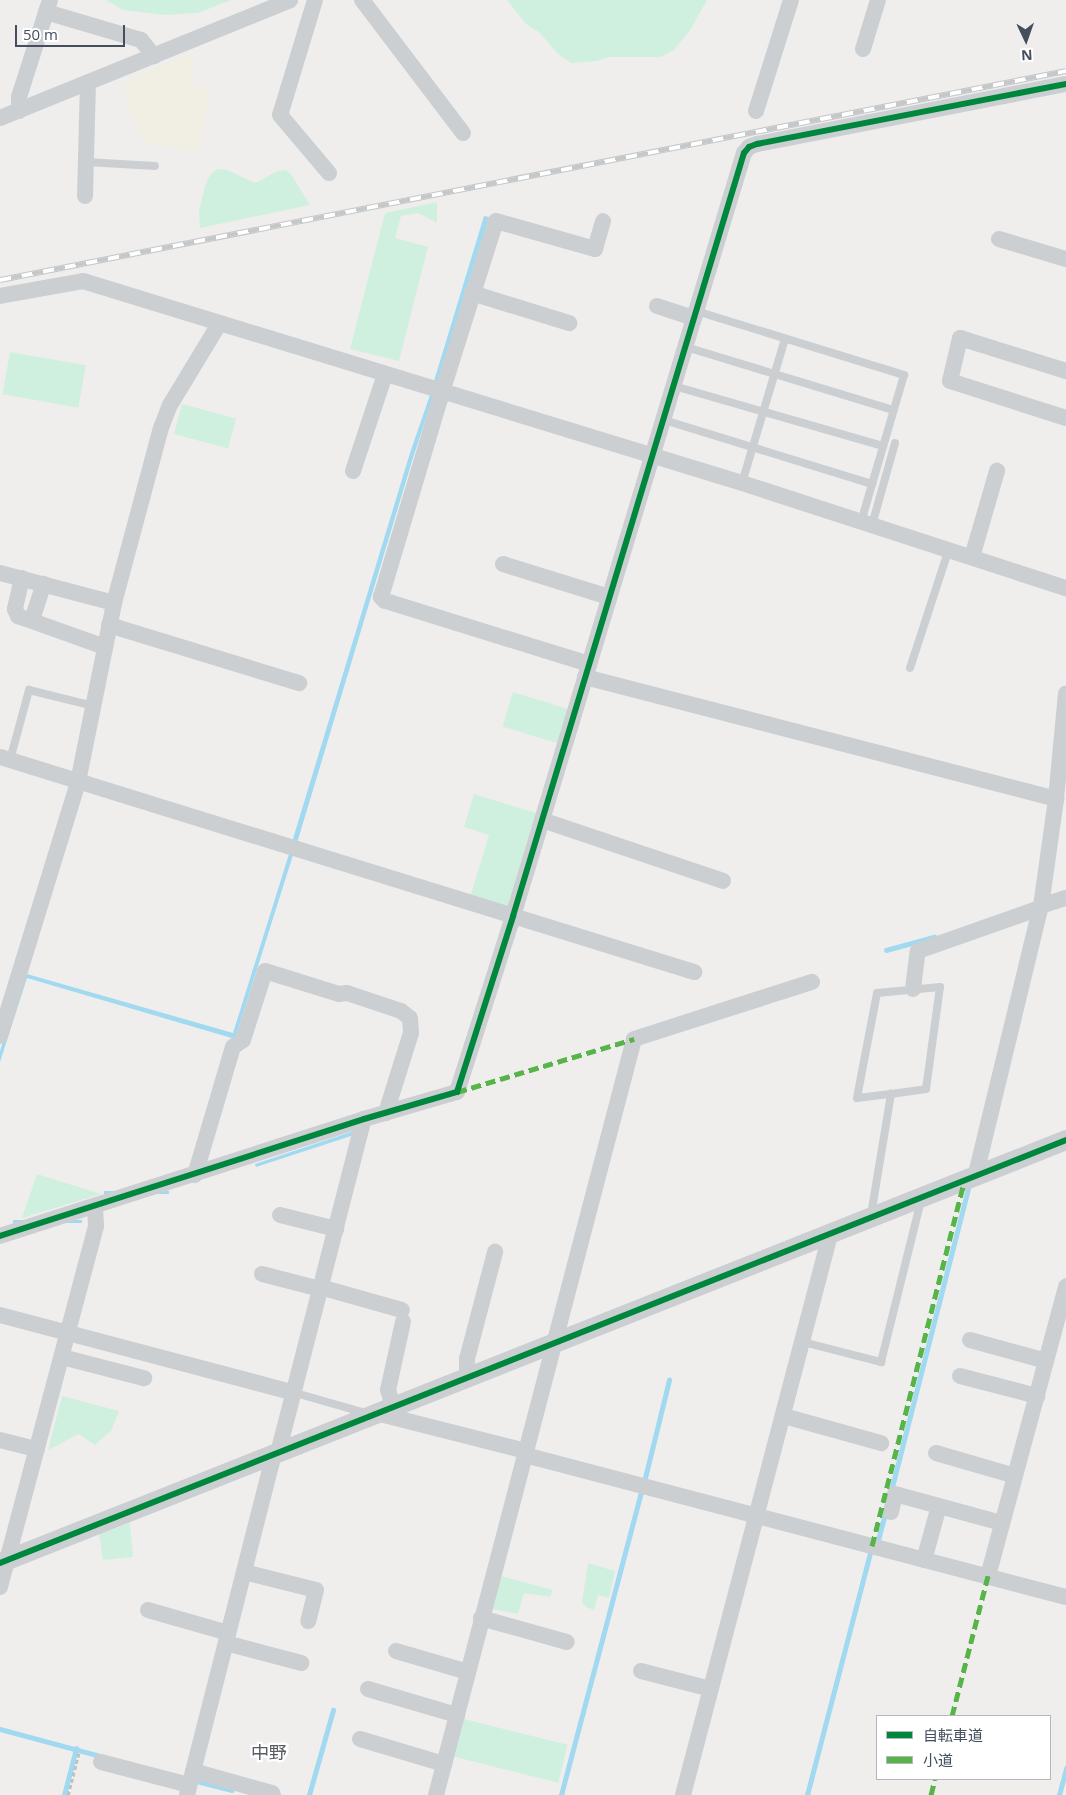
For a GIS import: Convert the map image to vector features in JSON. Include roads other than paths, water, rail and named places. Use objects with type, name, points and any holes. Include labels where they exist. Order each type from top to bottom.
[{"type":"street","points":[[0,118],[290,0]]},
{"type":"street","points":[[315,0],[280,115],[329,173]]},
{"type":"street","points":[[362,0],[463,133]]},
{"type":"street","points":[[756,111],[791,0]]},
{"type":"street","points":[[863,49],[878,0]]},
{"type":"street","points":[[19,111],[19,97],[48,6],[141,40],[154,56]]},
{"type":"street","points":[[85,196],[88,83]]},
{"type":"street","points":[[0,1236],[195,1175],[364,1119],[456,1092],[513,916],[744,153],[749,147],[1066,84]]},
{"type":"street","points":[[603,222],[595,250],[496,221],[472,293],[381,597],[385,601],[587,671],[1056,799]]},
{"type":"street","points":[[999,239],[1066,259]]},
{"type":"street","points":[[0,296],[82,281],[742,483],[1066,588]]},
{"type":"street","points":[[472,293],[569,323]]},
{"type":"street","points":[[656,306],[695,315]]},
{"type":"street","points":[[0,1036],[78,782],[114,602],[164,416],[218,324]]},
{"type":"street","points":[[1066,371],[960,338],[950,381],[1066,418]]},
{"type":"street","points":[[353,472],[385,374]]},
{"type":"street","points":[[972,557],[997,471]]},
{"type":"street","points":[[503,564],[609,597]]},
{"type":"street","points":[[0,573],[114,602]]},
{"type":"street","points":[[22,578],[15,609],[18,616],[105,647]]},
{"type":"street","points":[[32,620],[44,584]]},
{"type":"street","points":[[109,625],[299,683]]},
{"type":"street","points":[[975,1178],[1041,907],[1056,799],[1066,693]]},
{"type":"street","points":[[5,759],[694,972]]},
{"type":"street","points":[[542,820],[723,881]]},
{"type":"street","points":[[913,989],[918,951],[1066,898]]},
{"type":"street","points":[[195,1175],[233,1047],[243,1040],[265,971],[339,994],[347,993],[400,1011],[410,1018],[411,1033],[386,1113]]},
{"type":"street","points":[[436,1795],[634,1039],[812,982]]},
{"type":"street","points":[[190,1784],[364,1119]]},
{"type":"street","points":[[4,1562],[921,1200],[1066,1140]]},
{"type":"street","points":[[0,1587],[4,1562],[37,1449],[96,1226],[95,1206]]},
{"type":"street","points":[[280,1215],[336,1229]]},
{"type":"street","points":[[683,1795],[830,1235]]},
{"type":"street","points":[[467,1379],[467,1359],[495,1252]]},
{"type":"street","points":[[262,1274],[320,1288],[402,1316],[388,1390],[380,1412]]},
{"type":"street","points":[[988,1576],[1066,1286]]},
{"type":"street","points":[[0,1315],[292,1392]]},
{"type":"street","points":[[970,1340],[1046,1360]]},
{"type":"street","points":[[62,1357],[144,1378]]},
{"type":"street","points":[[960,1376],[1037,1396]]},
{"type":"street","points":[[380,1412],[757,1517],[1066,1597]]},
{"type":"street","points":[[784,1416],[882,1443]]},
{"type":"street","points":[[0,1440],[37,1449]]},
{"type":"street","points":[[936,1453],[1015,1476]]},
{"type":"street","points":[[891,1512],[895,1494],[1002,1523]]},
{"type":"street","points":[[924,1560],[939,1506]]},
{"type":"street","points":[[244,1572],[316,1590],[308,1621]]},
{"type":"street","points":[[148,1610],[301,1662]]},
{"type":"street","points":[[481,1618],[566,1642]]},
{"type":"street","points":[[396,1651],[468,1672]]},
{"type":"street","points":[[641,1671],[711,1689]]},
{"type":"street","points":[[368,1689],[457,1715]]},
{"type":"street","points":[[360,1740],[444,1764]]},
{"type":"street","points":[[101,1762],[190,1784],[272,1793],[273,1795]]},
{"type":"lane","points":[[86,162],[155,166]]},
{"type":"lane","points":[[695,315],[785,339],[904,375],[872,484],[866,524]]},
{"type":"lane","points":[[742,483],[785,339]]},
{"type":"lane","points":[[686,347],[894,410]]},
{"type":"lane","points":[[674,386],[883,446]]},
{"type":"lane","points":[[664,420],[872,484]]},
{"type":"lane","points":[[866,524],[895,443]]},
{"type":"lane","points":[[910,668],[949,550]]},
{"type":"lane","points":[[5,759],[29,690],[93,706]]},
{"type":"lane","points":[[940,986],[926,1089],[891,1094],[857,1098],[877,993],[940,986]]},
{"type":"lane","points":[[870,1219],[891,1094]]},
{"type":"lane","points":[[803,1342],[881,1362],[921,1200]]},
{"type":"lane","points":[[292,1392],[380,1412]]},
{"type":"water","points":[[484,216],[489,217],[438,382],[434,381]]},
{"type":"water","points":[[430,395],[433,397],[297,843],[292,842],[410,453]]},
{"type":"water","points":[[289,854],[293,855],[235,1039],[27,978],[0,1062],[0,1051],[23,976],[27,974],[233,1033]]},
{"type":"water","points":[[354,1131],[354,1135],[256,1167],[255,1164]]},
{"type":"water","points":[[104,1191],[169,1191],[169,1194],[104,1194]]},
{"type":"water","points":[[13,1220],[82,1220],[82,1223],[13,1223]]},
{"type":"waterway","points":[[886,950],[934,937]]},
{"type":"waterway","points":[[891,1491],[968,1190]]},
{"type":"waterway","points":[[644,1482],[669,1380]]},
{"type":"waterway","points":[[561,1795],[642,1489]]},
{"type":"waterway","points":[[878,1540],[886,1510]]},
{"type":"waterway","points":[[807,1795],[870,1553]]},
{"type":"waterway","points":[[309,1795],[333,1710]]},
{"type":"waterway","points":[[0,1729],[101,1756]]},
{"type":"waterway","points":[[64,1795],[76,1749]]},
{"type":"waterway","points":[[1059,1795],[1066,1768]]},
{"type":"waterway","points":[[193,1780],[232,1790]]},
{"type":"railway","points":[[0,280],[1066,71]]},
{"type":"district","name":"中野","points":[[269,1752]]}]
